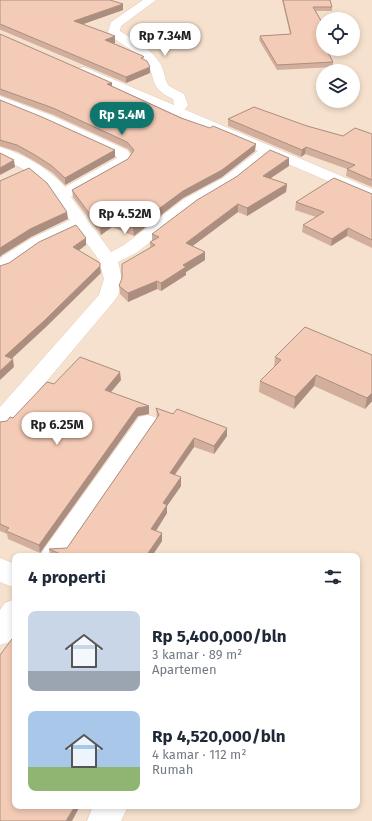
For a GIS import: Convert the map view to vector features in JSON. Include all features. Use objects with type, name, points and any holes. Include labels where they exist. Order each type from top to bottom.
[{"type":"street","points":[[150,0],[115,25],[114,32],[139,48],[155,64],[160,86],[164,91],[179,97],[181,105],[176,111]]},
{"type":"street","points":[[74,67],[372,194]]},
{"type":"street","points":[[0,100],[48,119],[122,153],[125,158],[123,162],[63,195]]},
{"type":"street","points":[[108,260],[130,249],[190,203],[229,181],[268,150]]},
{"type":"street","points":[[0,152],[24,171],[47,177],[63,195],[66,204],[108,260],[113,279],[108,296],[0,421]]},
{"type":"street","points":[[0,268],[14,256],[44,237],[81,222]]},
{"type":"street","points":[[55,553],[148,423]]},
{"type":"street","points":[[0,569],[12,575]]},
{"type":"street","points":[[0,633],[12,615]]},
{"type":"street","points":[[103,821],[110,809]]},
{"type":"shaded area","points":[[0,0],[372,0],[372,821],[0,821]]},
{"type":"building","points":[[0,0],[110,0],[123,4],[74,21],[115,36],[105,40],[143,56],[144,57],[141,58],[147,61],[150,67],[126,77],[0,24]]},
{"type":"building","points":[[283,0],[330,0],[332,7],[313,7],[316,12],[316,56],[330,56],[333,62],[277,65],[260,36],[291,34]]},
{"type":"building","points":[[0,34],[112,83],[107,84],[181,118],[210,128],[213,126],[256,144],[222,170],[183,191],[133,228],[111,220],[100,228],[72,190],[128,159],[134,150],[127,142],[53,108],[0,89]]},
{"type":"building","points":[[0,100],[115,150],[65,178],[52,166],[35,155],[17,145],[0,140]]},
{"type":"building","points":[[254,107],[307,126],[343,136],[355,128],[372,134],[372,180],[347,169],[355,165],[306,147],[302,150],[228,119]]},
{"type":"building","points":[[270,150],[289,158],[263,176],[287,184],[247,208],[238,204],[186,243],[205,252],[183,265],[186,267],[161,283],[157,281],[128,293],[119,286],[122,278],[122,264],[155,245],[150,242],[159,237],[152,234],[197,200],[236,177]]},
{"type":"building","points":[[0,153],[14,160],[0,168]]},
{"type":"building","points":[[29,168],[47,183],[67,212],[30,229],[0,248],[0,181]]},
{"type":"building","points":[[334,178],[372,194],[372,240],[348,228],[332,239],[303,225],[324,212],[296,202]]},
{"type":"building","points":[[76,225],[86,238],[73,247],[100,263],[100,266],[45,320],[5,356],[13,359],[0,371],[0,266],[9,263],[39,242]]},
{"type":"building","points":[[305,327],[372,355],[372,393],[367,398],[316,375],[295,397],[260,381],[281,360],[275,357]]},
{"type":"building","points":[[80,357],[120,372],[105,390],[149,406],[137,408],[39,545],[6,531],[9,528],[0,524],[0,422],[7,421],[10,417],[13,418],[47,382],[54,384]]},
{"type":"building","points":[[156,408],[173,414],[177,409],[227,428],[214,446],[194,438],[170,473],[181,477],[163,503],[167,505],[151,529],[162,533],[148,553],[58,553],[49,549],[67,548],[159,415]]},
{"type":"building","points":[[12,639],[12,809],[73,809],[66,821],[0,821],[0,655]]}]
